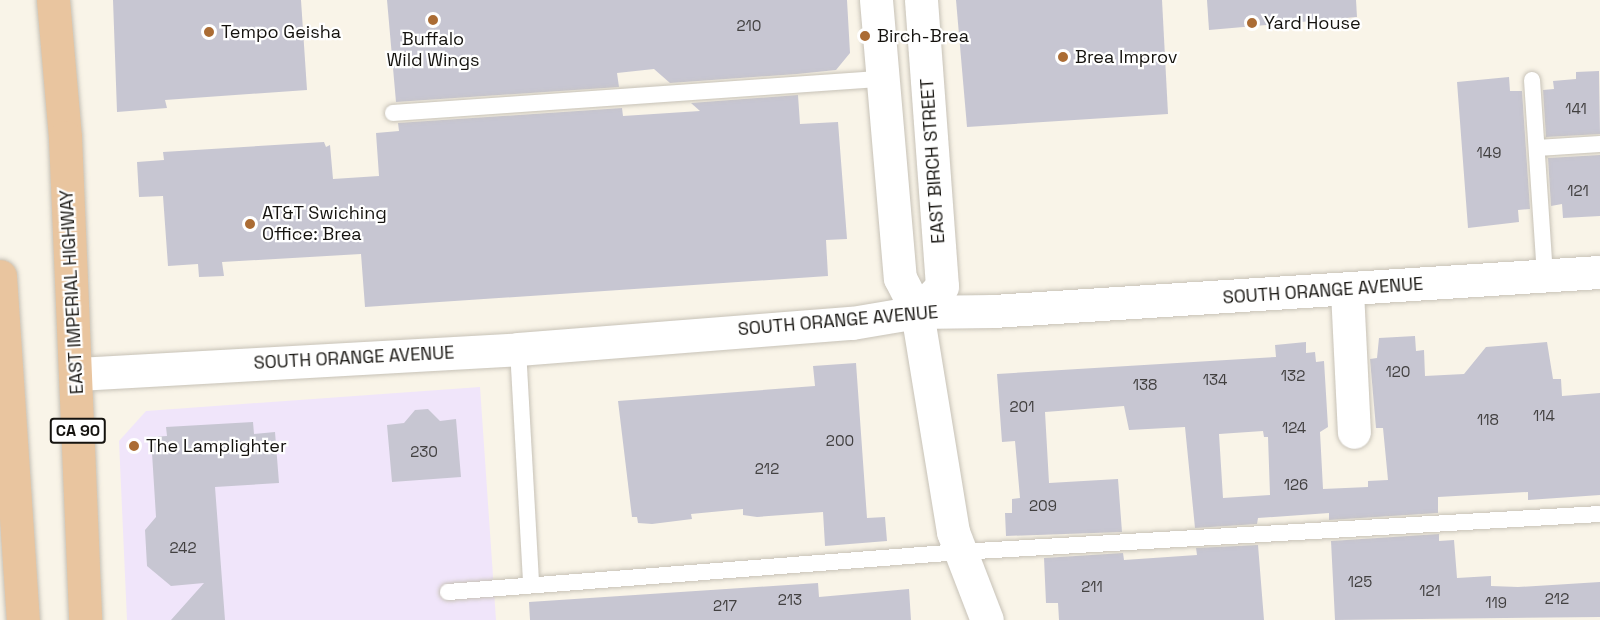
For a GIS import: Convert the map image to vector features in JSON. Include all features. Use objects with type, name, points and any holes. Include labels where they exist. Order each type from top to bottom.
[{"type":"main road","name":"EAST IMPERIAL HIGHWAY","points":[[53,0],[65,137],[86,620]]},
{"type":"main road","points":[[0,276],[3,379],[23,620]]},
{"type":"street","points":[[876,0],[881,79],[900,278],[917,312],[952,532],[987,620]]},
{"type":"street","name":"EAST BIRCH STREET","points":[[917,312],[942,286],[921,0]]},
{"type":"street","name":"SOUTH ORANGE AVENUE","points":[[76,374],[518,348],[852,323],[917,312],[993,311],[1347,291],[1600,272]]},
{"type":"street","points":[[1347,291],[1354,432]]},
{"type":"lane","points":[[393,113],[881,79]]},
{"type":"lane","points":[[1532,80],[1545,275]]},
{"type":"lane","points":[[1536,148],[1600,144]]},
{"type":"lane","points":[[518,348],[531,585]]},
{"type":"lane","points":[[448,592],[960,552],[1600,514]]},
{"type":"shaded area","points":[[480,387],[496,620],[127,620],[119,441],[146,411]]},
{"type":"building","name":"Tempo Geisha","points":[[113,0],[301,0],[307,90],[165,100],[167,108],[117,112]]},
{"type":"building","points":[[387,0],[847,0],[850,53],[836,70],[670,83],[654,69],[617,73],[619,87],[396,102]]},
{"type":"building","name":"Brea Improv","points":[[956,0],[1162,0],[1168,114],[967,127]]},
{"type":"building","name":"Yard House","points":[[1207,0],[1356,0],[1357,17],[1209,30]]},
{"type":"building","points":[[1599,71],[1600,134],[1546,137],[1543,90],[1554,89],[1553,81],[1576,79],[1576,72]]},
{"type":"building","points":[[1509,77],[1510,91],[1522,91],[1530,209],[1518,210],[1519,222],[1468,228],[1457,82]]},
{"type":"building","points":[[798,95],[800,124],[838,122],[847,239],[826,240],[828,276],[365,307],[361,254],[222,262],[224,276],[199,277],[198,264],[168,266],[163,196],[139,197],[137,162],[164,160],[163,152],[324,142],[326,147],[330,145],[333,179],[379,176],[376,133],[399,131],[398,123],[622,108],[623,116],[700,111],[691,103]]},
{"type":"building","points":[[1600,155],[1600,216],[1563,218],[1562,204],[1551,206],[1548,158]]},
{"type":"building","points":[[1415,336],[1416,351],[1424,350],[1425,376],[1464,374],[1486,347],[1547,342],[1553,379],[1561,379],[1562,396],[1600,393],[1600,495],[1528,500],[1528,492],[1438,497],[1438,513],[1329,520],[1329,513],[1258,518],[1257,524],[1195,528],[1185,427],[1129,430],[1124,406],[1045,412],[1049,483],[1118,479],[1122,532],[1006,536],[1005,513],[1012,513],[1012,499],[1020,498],[1015,441],[1002,442],[997,374],[1276,357],[1275,345],[1306,342],[1306,353],[1315,352],[1316,362],[1324,361],[1328,427],[1320,432],[1323,489],[1368,487],[1368,481],[1388,480],[1383,428],[1376,428],[1370,359],[1377,358],[1379,338]],"holes":[[[1263,431],[1264,437],[1268,437],[1270,495],[1223,498],[1219,434]]]},
{"type":"building","points":[[856,363],[867,518],[885,517],[887,541],[825,546],[823,512],[757,517],[743,515],[743,509],[691,514],[692,519],[652,524],[638,523],[637,517],[632,517],[618,401],[815,386],[813,366]]},
{"type":"building","points":[[428,409],[440,421],[456,419],[461,477],[392,482],[387,425],[404,423],[415,410]]},
{"type":"building","points":[[253,422],[254,434],[275,432],[279,483],[215,487],[225,620],[171,620],[204,583],[171,586],[147,566],[145,530],[156,517],[151,437],[167,436],[166,427]]},
{"type":"building","points":[[1439,534],[1439,541],[1454,540],[1457,578],[1491,576],[1491,586],[1518,587],[1600,582],[1600,617],[1335,620],[1331,541]]},
{"type":"building","points":[[1258,545],[1264,620],[1059,620],[1058,603],[1046,603],[1044,558],[1123,553],[1124,560],[1197,555],[1196,548]]},
{"type":"building","points":[[818,583],[819,597],[909,589],[911,620],[530,620],[529,602]]},
{"type":"place","name":"Buffalo Wild Wings","points":[[433,20]]},
{"type":"place","name":"Yard House","points":[[1252,23]]},
{"type":"place","name":"Tempo Geisha","points":[[209,32]]},
{"type":"place","name":"Birch-Brea","points":[[865,36]]},
{"type":"place","name":"Brea Improv","points":[[1063,57]]},
{"type":"place","name":"AT&T Swiching Office: Brea","points":[[250,224]]},
{"type":"place","name":"The Lamplighter","points":[[134,446]]}]
